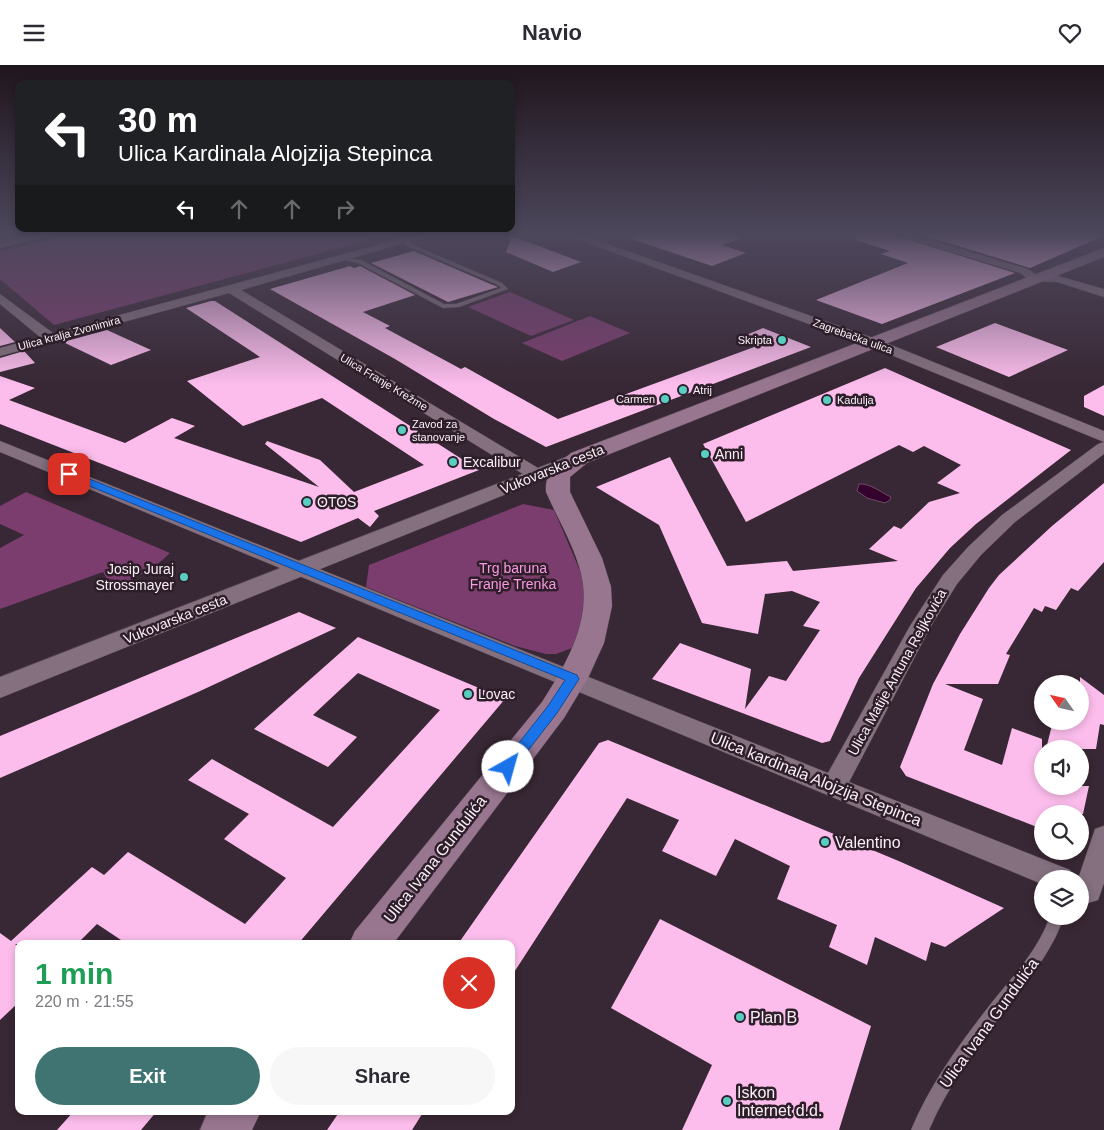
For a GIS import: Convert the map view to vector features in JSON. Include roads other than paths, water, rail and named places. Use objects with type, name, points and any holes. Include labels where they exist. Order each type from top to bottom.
[{"type":"main road","name":"Vukovarska cesta","points":[[579,458],[874,343],[1000,285]]},
{"type":"main road","name":"Ulica Ivana Gundulića","points":[[372,940],[553,710],[573,679],[592,635],[599,599],[594,570],[557,486],[560,474],[579,458]]},
{"type":"street","name":"Ulica kralja Zvonimira","points":[[0,352],[247,285]]},
{"type":"street","name":"Zagrebačka ulica","points":[[710,285],[874,343],[1104,437]]},
{"type":"street","points":[[1077,285],[1104,293]]},
{"type":"street","name":"Ulica Franje Krežme","points":[[231,289],[537,475]]},
{"type":"street","points":[[0,298],[40,332],[52,338]]},
{"type":"street","points":[[0,446],[573,679]]},
{"type":"street","name":"Ulica Matije Antuna Reljkovića","points":[[834,786],[940,592],[978,547],[1042,491],[1104,447]]},
{"type":"street","name":"Vukovarska cesta","points":[[0,688],[579,458]]},
{"type":"street","name":"Ulica kardinala Alojzija Stepinca","points":[[573,679],[1038,870]]},
{"type":"street","points":[[1091,892],[1104,837]]},
{"type":"lane","points":[[403,285],[443,306],[457,306],[505,289],[501,285]]},
{"type":"lane","name":"Ulica Ivana Gundulića","points":[[920,1130],[926,1114],[955,1066],[1038,955],[1053,925]]},
{"type":"place","name":"Skripta","points":[[782,340]]},
{"type":"place","name":"Atrij","points":[[683,390]]},
{"type":"place","name":"Carmen","points":[[665,399]]},
{"type":"place","name":"Kadulja","points":[[827,400]]},
{"type":"place","name":"Zavod za stanovanje","points":[[402,430]]},
{"type":"place","name":"Anni","points":[[705,454]]},
{"type":"place","name":"Excalibur","points":[[453,462]]},
{"type":"place","name":"OTOS","points":[[307,502]]},
{"type":"place","name":"Josip Juraj Strossmayer","points":[[184,577]]},
{"type":"place","name":"Lovac","points":[[468,694]]},
{"type":"place","name":"Valentino","points":[[825,842]]},
{"type":"place","name":"Plan B","points":[[740,1017]]},
{"type":"place","name":"Iskon Internet d.d.","points":[[727,1101]]},
{"type":"park label","name":"Trg baruna Franje Trenka","points":[[513,576]]}]
